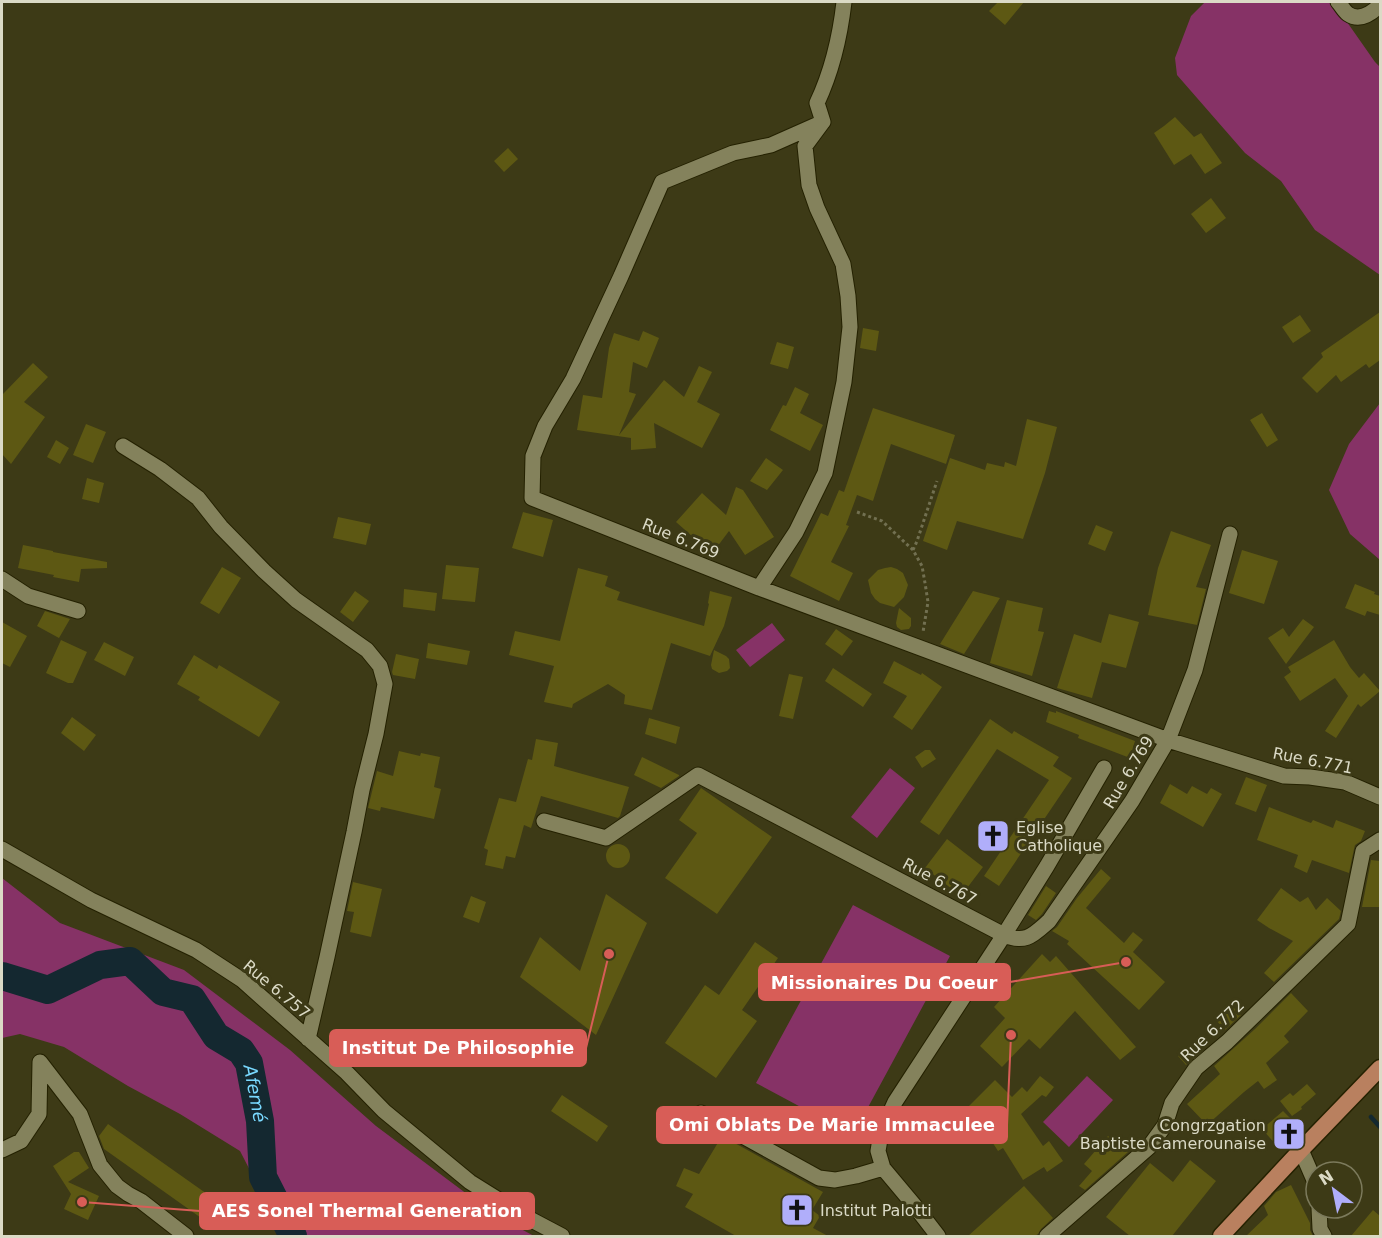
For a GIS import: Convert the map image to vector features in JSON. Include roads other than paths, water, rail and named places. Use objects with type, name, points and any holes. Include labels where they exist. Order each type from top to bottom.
[{"type":"highway","points":[[1221,1236],[1380,1068]]},
{"type":"street","points":[[759,588],[796,532],[825,473],[844,382],[850,327],[843,264],[809,185],[806,146],[823,122],[817,103],[828,79],[844,2]]},
{"type":"street","points":[[1338,2],[1348,14],[1359,18],[1370,14],[1380,5]]},
{"type":"street","name":"Rue 6.769","points":[[823,122],[771,145],[733,153],[662,182],[573,379],[545,426],[533,456],[532,498],[759,588],[1168,740],[1132,801],[1049,921],[1031,937],[1016,940],[1004,935]]},
{"type":"street","points":[[123,446],[160,469],[198,498],[221,527],[264,571],[296,600],[367,650],[380,666],[385,684],[376,734],[308,1039]]},
{"type":"street","points":[[1168,740],[1195,670],[1230,534]]},
{"type":"street","points":[[2,579],[28,596],[78,611]]},
{"type":"street","name":"Rue 6.771","points":[[1168,740],[1284,776],[1345,782],[1380,797]]},
{"type":"street","points":[[938,1236],[883,1168],[878,1151],[881,1133],[896,1102],[1047,866],[1104,768]]},
{"type":"street","name":"Rue 6.767","points":[[544,821],[606,838],[698,775],[1004,935]]},
{"type":"street","name":"Rue 6.772","points":[[1047,1236],[1149,1146],[1165,1125],[1172,1103],[1196,1068],[1227,1042],[1348,924],[1363,851],[1380,840]]},
{"type":"street","name":"Rue 6.757","points":[[2,849],[91,900],[196,950],[242,980],[347,1073],[384,1111],[470,1182],[526,1217],[562,1236]]},
{"type":"street","points":[[2,1150],[21,1141],[39,1114],[40,1062],[80,1114],[100,1165],[117,1186],[141,1201],[186,1236]]},
{"type":"street","points":[[701,1113],[819,1178],[835,1180],[883,1168]]},
{"type":"street","points":[[1301,1150],[1305,1160]]},
{"type":"street","points":[[1320,1220],[1320,1229],[1324,1236]]},
{"type":"waterway","name":"Afemé","points":[[2,976],[48,990],[100,965],[130,961],[163,992],[192,999],[216,1036],[241,1051],[249,1063],[260,1121],[263,1177],[293,1236]]},
{"type":"waterway","points":[[1371,1117],[1380,1127]]},
{"type":"place","name":"Eglise Catholique","points":[[993,836]]},
{"type":"place","name":"Institut De Philosophie","points":[[609,954]]},
{"type":"place","name":"Missionaires Du Coeur","points":[[1126,962]]},
{"type":"place","name":"Omi Oblats De Marie Immaculee","points":[[1011,1035]]},
{"type":"place","name":"Congrzgation Baptiste Camerounaise","points":[[1289,1134]]},
{"type":"place","name":"AES Sonel Thermal Generation","points":[[82,1202]]},
{"type":"place","name":"Institut Palotti","points":[[797,1210]]}]
